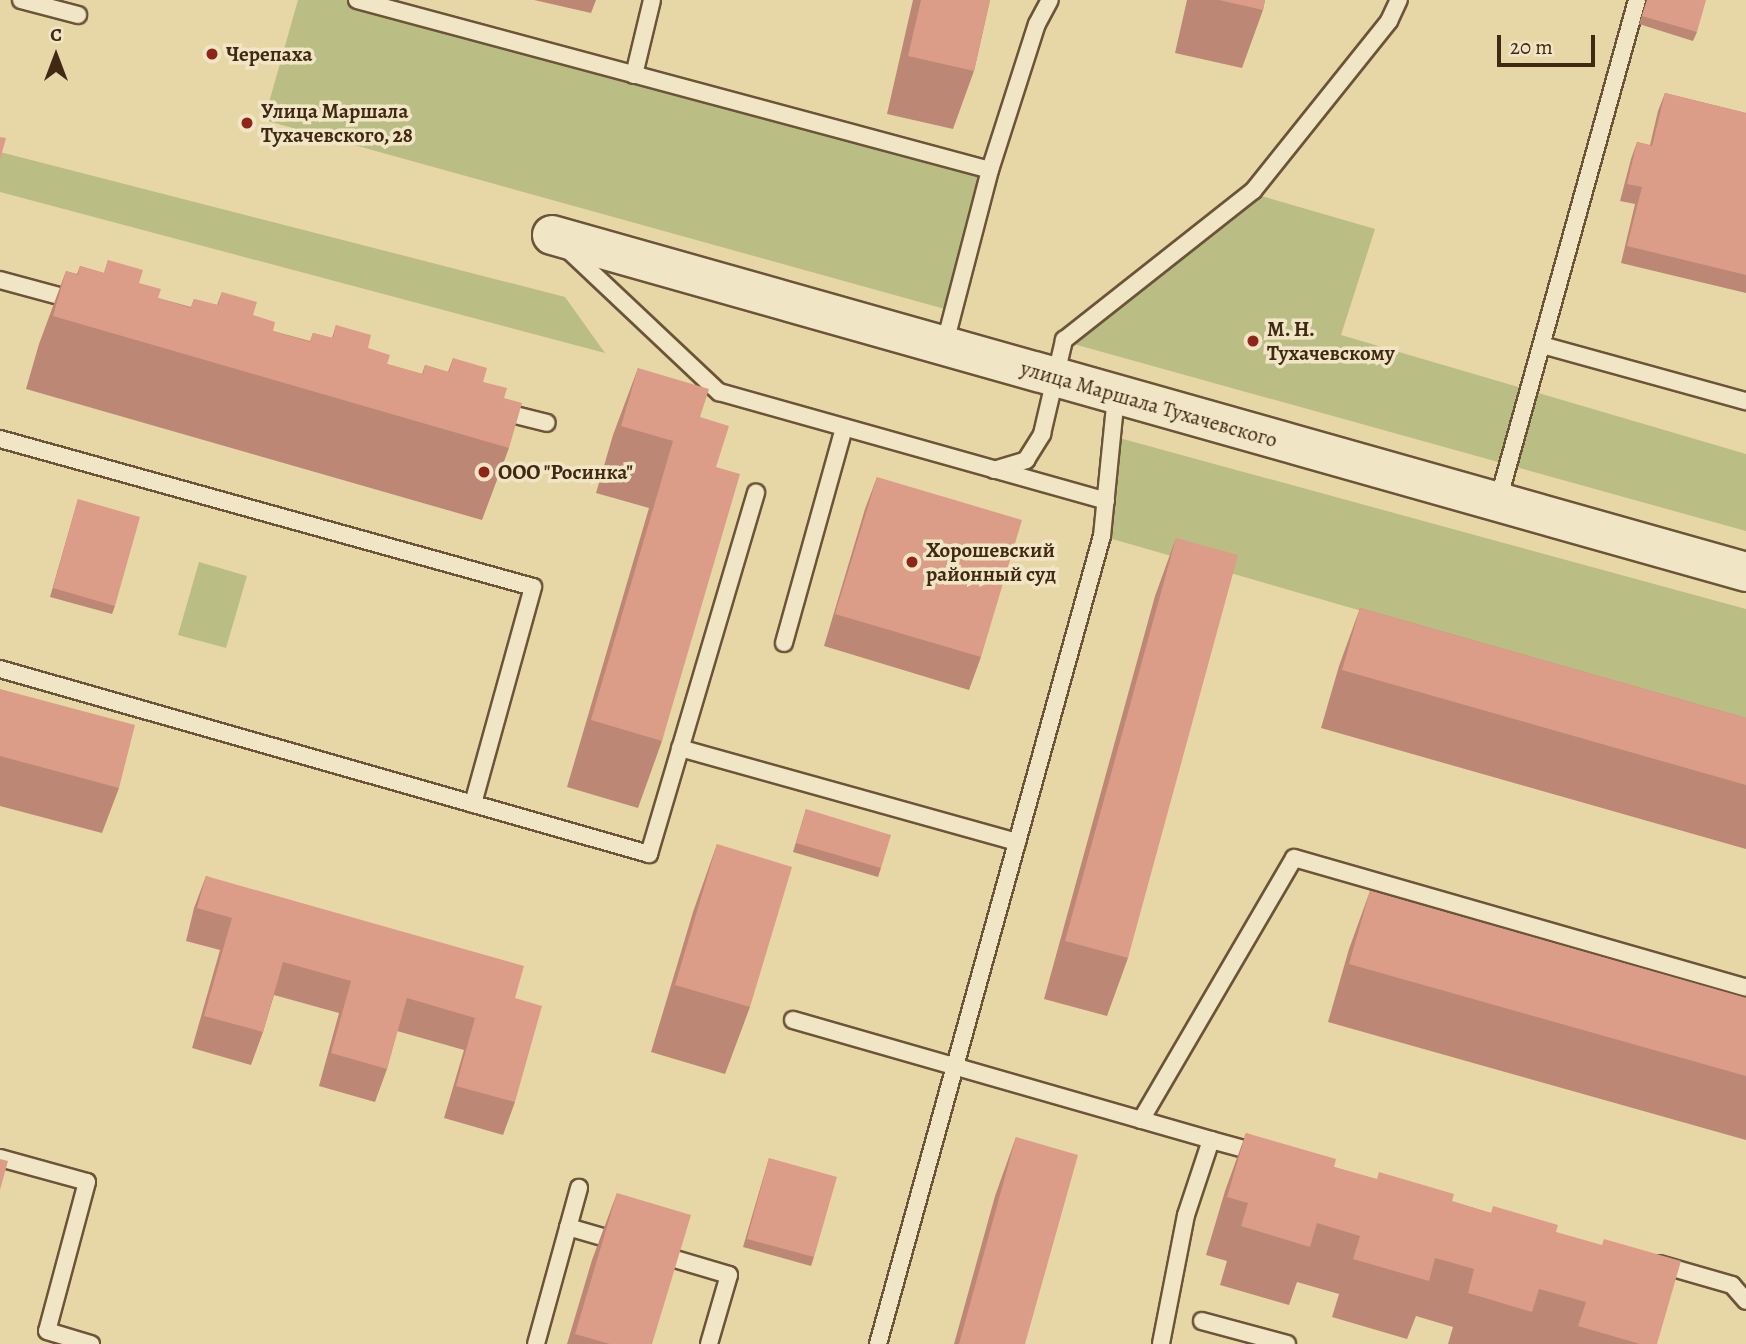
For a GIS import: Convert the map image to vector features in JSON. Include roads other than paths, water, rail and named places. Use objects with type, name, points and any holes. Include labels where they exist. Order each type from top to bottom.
[{"type":"street","name":"улица Маршала Тухачевского","points":[[552,235],[1746,572]]},
{"type":"lane","points":[[21,0],[78,16]]},
{"type":"lane","points":[[356,0],[990,170]]},
{"type":"lane","points":[[634,75],[652,0]]},
{"type":"lane","points":[[944,346],[990,170],[1037,24],[1050,0]]},
{"type":"lane","points":[[993,470],[1026,460],[1042,434],[1064,340],[1253,191],[1389,21],[1399,0]]},
{"type":"lane","points":[[1498,501],[1637,0]]},
{"type":"lane","points":[[552,235],[719,392],[1106,500]]},
{"type":"lane","points":[[0,280],[93,304]]},
{"type":"lane","points":[[1542,345],[1746,401]]},
{"type":"lane","points":[[878,1344],[1102,536],[1116,396]]},
{"type":"lane","points":[[478,405],[547,423]]},
{"type":"lane","points":[[784,643],[844,428]]},
{"type":"lane","points":[[0,439],[533,587],[473,804]]},
{"type":"lane","points":[[0,669],[649,854],[756,492]]},
{"type":"lane","points":[[680,748],[1017,842]]},
{"type":"lane","points":[[1141,1120],[1294,858],[1746,988]]},
{"type":"lane","points":[[793,1020],[954,1069],[1272,1157]]},
{"type":"lane","points":[[1161,1344],[1186,1215],[1211,1140]]},
{"type":"lane","points":[[0,1158],[87,1182],[47,1331],[82,1343]]},
{"type":"lane","points":[[536,1344],[579,1188]]},
{"type":"lane","points":[[568,1227],[729,1275],[709,1344]]},
{"type":"lane","points":[[1645,1260],[1732,1284],[1746,1301]]},
{"type":"lane","points":[[1202,1321],[1287,1344]]},
{"type":"place","name":"Черепаха","points":[[212,54]]},
{"type":"place","name":"Улица Маршала Тухачевского, 28","points":[[247,123]]},
{"type":"place","name":"М. Н. Тухачевскому","points":[[1253,341]]},
{"type":"place","name":"ООО \"Росинка\"","points":[[484,472]]},
{"type":"place","name":"Хорошевский районный суд","points":[[912,562]]}]
